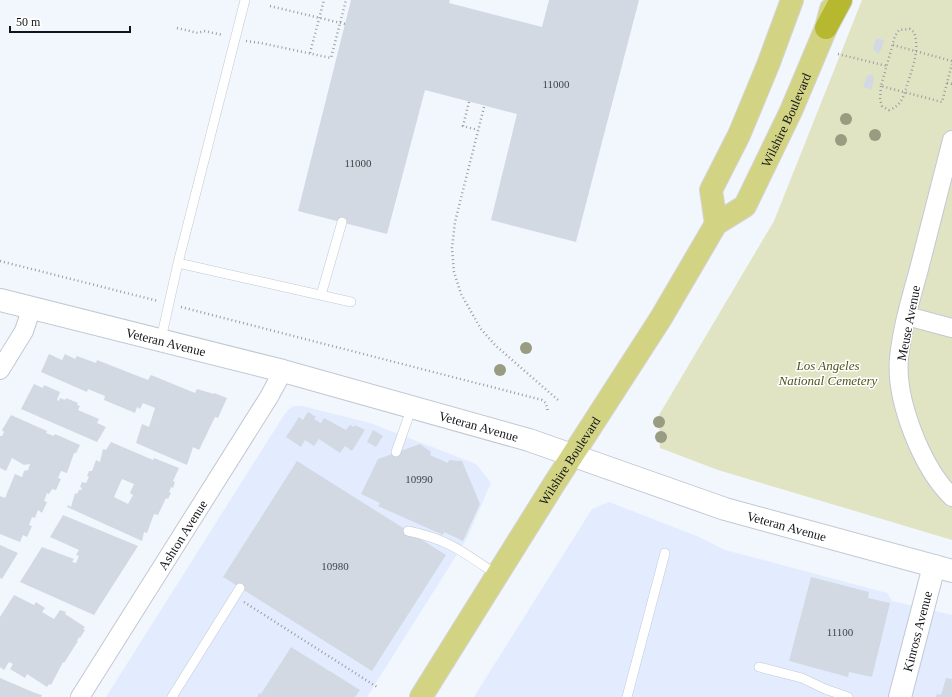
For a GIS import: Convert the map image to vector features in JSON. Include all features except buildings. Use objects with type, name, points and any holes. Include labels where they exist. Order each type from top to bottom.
[{"type":"highway","points":[[826,28],[841,0]]},
{"type":"main road","points":[[716,224],[711,190],[739,135],[768,65],[792,0]]},
{"type":"main road","name":"Wilshire Boulevard","points":[[421,697],[498,576],[572,455],[661,318],[716,224],[745,206],[791,111],[826,28],[834,0]]},
{"type":"street","name":"Meuse Avenue","points":[[952,140],[907,316],[899,359],[903,400],[913,432],[927,465],[943,488],[952,496]]},
{"type":"street","name":"Veteran Avenue","points":[[0,300],[161,339],[283,371],[529,440],[725,509],[943,568]]},
{"type":"street","points":[[0,370],[24,331],[32,307]]},
{"type":"street","points":[[907,316],[952,328]]},
{"type":"street","name":"Ashton Avenue","points":[[80,697],[269,397],[283,371]]},
{"type":"street","name":"Kinross Avenue","points":[[900,697],[943,568]]},
{"type":"lane","points":[[161,339],[178,263],[245,0]]},
{"type":"lane","points":[[320,295],[342,222]]},
{"type":"lane","points":[[178,263],[351,302]]},
{"type":"lane","points":[[396,452],[412,408]]},
{"type":"lane","points":[[408,531],[431,536],[451,544],[498,576]]},
{"type":"lane","points":[[627,697],[665,553]]},
{"type":"lane","points":[[172,697],[240,588]]},
{"type":"lane","points":[[759,667],[802,678],[848,697]]},
{"type":"path","points":[[310,53],[324,0]]},
{"type":"path","points":[[177,28],[198,33],[204,31],[331,58],[346,0]]},
{"type":"path","points":[[270,6],[345,24]]},
{"type":"path","points":[[910,29],[916,37],[916,51],[905,92],[898,105],[889,110],[882,106],[880,100],[881,86],[893,45],[895,36],[899,30],[910,29]]},
{"type":"path","points":[[881,86],[942,102],[952,62],[893,45]]},
{"type":"path","points":[[838,54],[887,66]]},
{"type":"path","points":[[947,83],[952,84]]},
{"type":"path","points":[[469,102],[462,126],[478,130]]},
{"type":"path","points":[[484,106],[455,222],[452,248],[454,272],[461,294],[481,329],[495,345],[558,400]]},
{"type":"path","points":[[0,261],[150,299]]},
{"type":"path","points":[[180,307],[542,400],[546,403],[548,412]]},
{"type":"path","points":[[234,596],[377,687]]},
{"type":"shaded area","points":[[294,406],[302,406],[370,423],[476,464],[491,483],[466,540],[367,697],[106,697],[284,415]]},
{"type":"shaded area","points":[[609,502],[699,537],[725,550],[887,593],[892,601],[952,615],[952,697],[474,697],[592,509]]},
{"type":"green space","name":"Los Angeles National Cemetery","points":[[862,0],[952,0],[952,540],[718,470],[660,448],[659,415],[774,221]]}]
